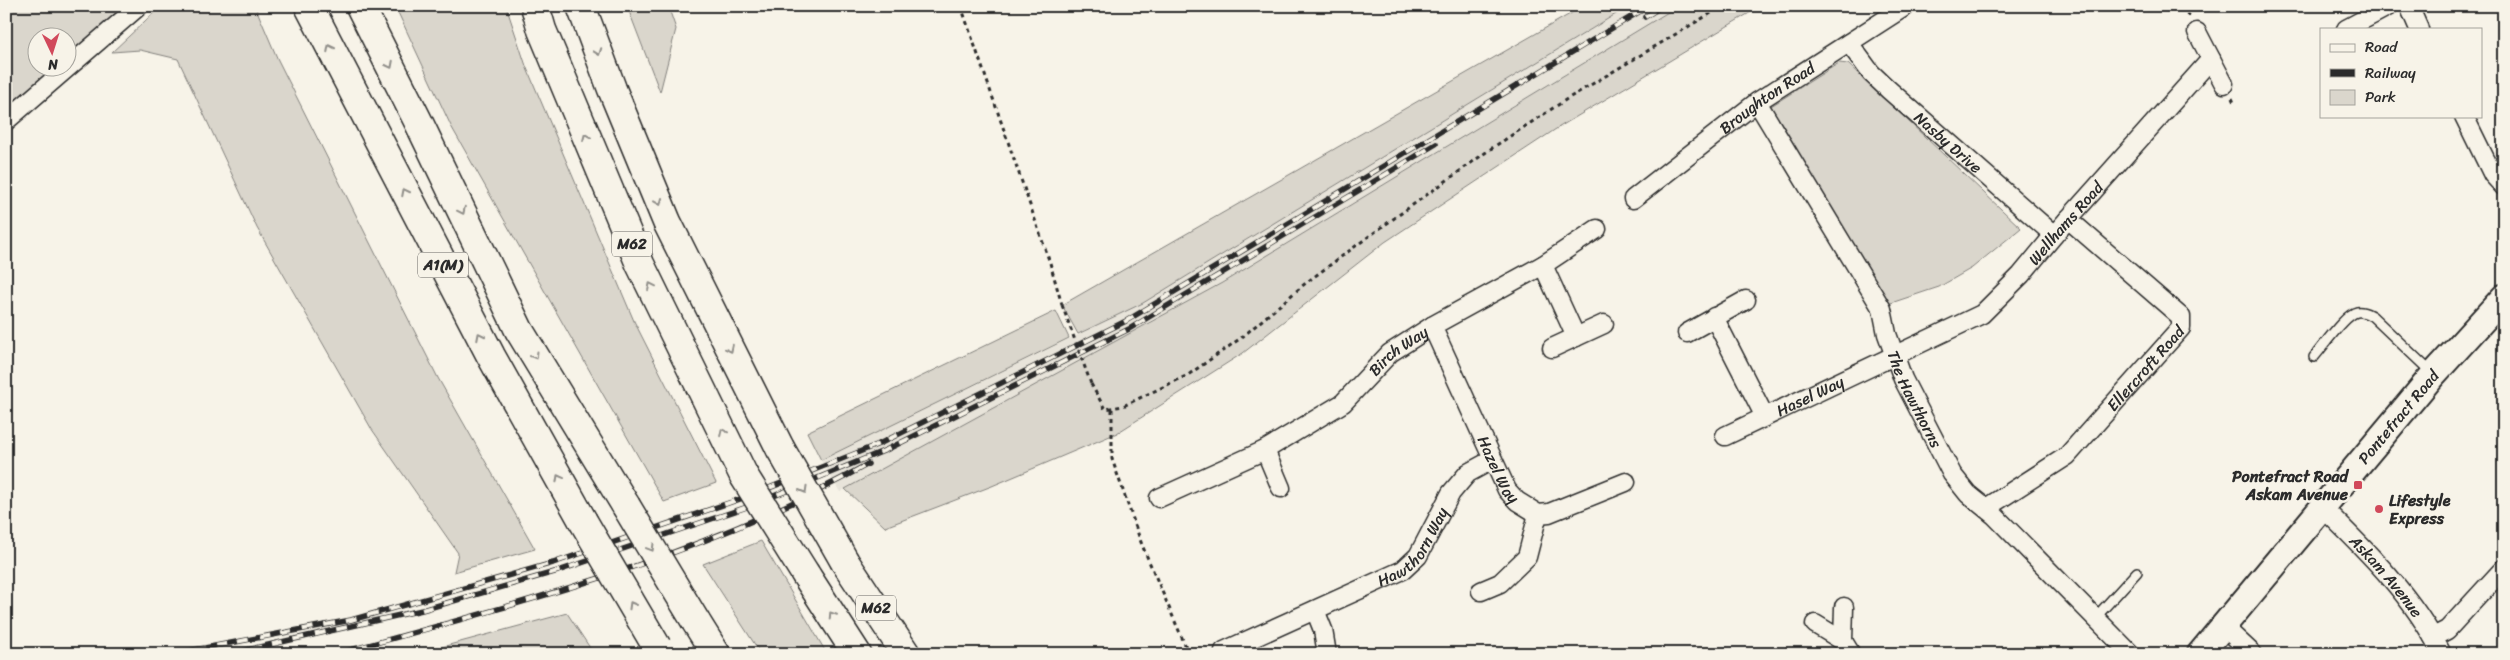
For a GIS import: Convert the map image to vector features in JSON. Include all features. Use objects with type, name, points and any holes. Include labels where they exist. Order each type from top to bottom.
[{"type":"highway","name":"A1(M)","points":[[309,6],[491,356],[583,521],[660,651]]},
{"type":"highway","name":"A1(M)","points":[[360,6],[519,330],[716,654]]},
{"type":"highway","name":"M62","points":[[535,6],[546,39],[640,264],[744,476],[857,654]]},
{"type":"highway","name":"M62","points":[[581,6],[612,89],[667,222],[780,448],[845,562],[906,654]]},
{"type":"street","points":[[6,121],[139,6]]},
{"type":"street","name":"Broughton Road","points":[[1633,199],[1757,102],[1906,6]]},
{"type":"street","points":[[2348,28],[2389,6]]},
{"type":"street","points":[[2409,6],[2420,28]]},
{"type":"street","points":[[2196,32],[2224,84]]},
{"type":"street","name":"Nasby Drive","points":[[1850,43],[1871,73],[2054,235]]},
{"type":"street","name":"Wellhams Road","points":[[1894,354],[1982,314],[2021,275],[2068,219],[2211,59]]},
{"type":"street","name":"The Hawthorns","points":[[1757,102],[1882,309],[1903,379],[1952,474],[1968,494],[1986,508],[2132,654]]},
{"type":"street","points":[[2465,118],[2493,175],[2504,187]]},
{"type":"street","name":"Ellercroft Road","points":[[1986,508],[2067,456],[2181,328],[2180,317],[2068,219]]},
{"type":"street","name":"Birch Way","points":[[1159,498],[1265,450],[1343,402],[1390,353],[1432,326],[1543,265],[1597,229]]},
{"type":"street","points":[[1543,265],[1576,337]]},
{"type":"street","name":"Pontefract Road","points":[[2200,654],[2321,506],[2433,374],[2504,297]]},
{"type":"street","points":[[1687,333],[1746,300]]},
{"type":"street","points":[[1714,318],[1765,416]]},
{"type":"street","points":[[1552,348],[1604,324]]},
{"type":"street","name":"Hazel Way","points":[[1432,326],[1492,460],[1507,490],[1517,501],[1538,514],[1549,513],[1626,482]]},
{"type":"street","name":"Hasel Way","points":[[1725,436],[1894,354]]},
{"type":"street","points":[[1265,450],[1280,488]]},
{"type":"street","name":"Hawthorn Way","points":[[1224,651],[1403,570],[1418,556],[1451,492],[1468,473],[1492,460]]},
{"type":"street","name":"Askam Avenue","points":[[2321,506],[2379,562],[2434,638],[2442,654]]},
{"type":"street","points":[[1480,591],[1500,583],[1528,558],[1538,514]]},
{"type":"street","points":[[2434,638],[2447,630],[2504,568]]},
{"type":"street","points":[[1844,607],[1847,648]]},
{"type":"street","points":[[1315,610],[1323,630],[1326,654]]},
{"type":"street","points":[[1815,624],[1847,648]]},
{"type":"street","points":[[2224,627],[2254,654]]},
{"type":"lane","points":[[2314,357],[2348,316],[2357,312],[2363,312],[2372,316],[2433,374]]},
{"type":"lane","points":[[2095,618],[2138,572]]},
{"type":"path","points":[[961,6],[1050,264],[1062,305],[1091,384],[1104,409],[1112,409],[1138,400],[1188,375],[1241,338],[1307,282],[1492,148],[1567,99],[1722,6]]},
{"type":"path","points":[[1112,409],[1112,460],[1142,546],[1189,654]]},
{"type":"shaded area","points":[[1629,6],[1678,6],[1222,283],[885,469],[840,492],[821,460],[1143,303]]},
{"type":"green space","points":[[8,6],[124,6],[78,46],[78,28],[28,28],[28,78],[41,78],[6,108]]},
{"type":"green space","points":[[161,6],[255,6],[278,60],[438,378],[535,549],[454,572],[458,553],[371,428],[257,228],[178,59],[140,50],[112,52]]},
{"type":"green space","points":[[395,6],[506,6],[526,66],[634,321],[716,483],[664,502],[451,126]]},
{"type":"green space","points":[[627,6],[668,6],[676,29],[660,92]]},
{"type":"green space","points":[[1584,6],[1629,6],[1143,303],[1078,334],[1062,305]]},
{"type":"green space","points":[[1678,6],[1761,6],[1556,129],[1385,242],[1243,353],[1117,433],[992,486],[885,527],[845,489],[1222,283]]},
{"type":"green space","points":[[1839,63],[1848,64],[2021,228],[1972,268],[1939,287],[1888,304],[1771,106]]},
{"type":"green space","points":[[1056,311],[1069,338],[821,460],[807,432]]},
{"type":"green space","points":[[761,541],[827,654],[761,654],[703,564]]},
{"type":"green space","points":[[567,613],[594,654],[416,654]]},
{"type":"railway","points":[[173,654],[351,620],[553,563],[749,496],[879,444],[1126,321],[1649,6]]},
{"type":"railway","points":[[1645,17],[1662,6]]},
{"type":"railway","points":[[229,654],[422,610],[558,571],[747,507],[886,450],[1129,329],[1436,144]]},
{"type":"railway","points":[[336,654],[541,596],[675,552],[741,526],[805,497],[868,464]]},
{"type":"place","name":"Pontefract Road Askam Avenue","points":[[2358,485]]},
{"type":"place","name":"Lifestyle Express","points":[[2379,509]]}]
